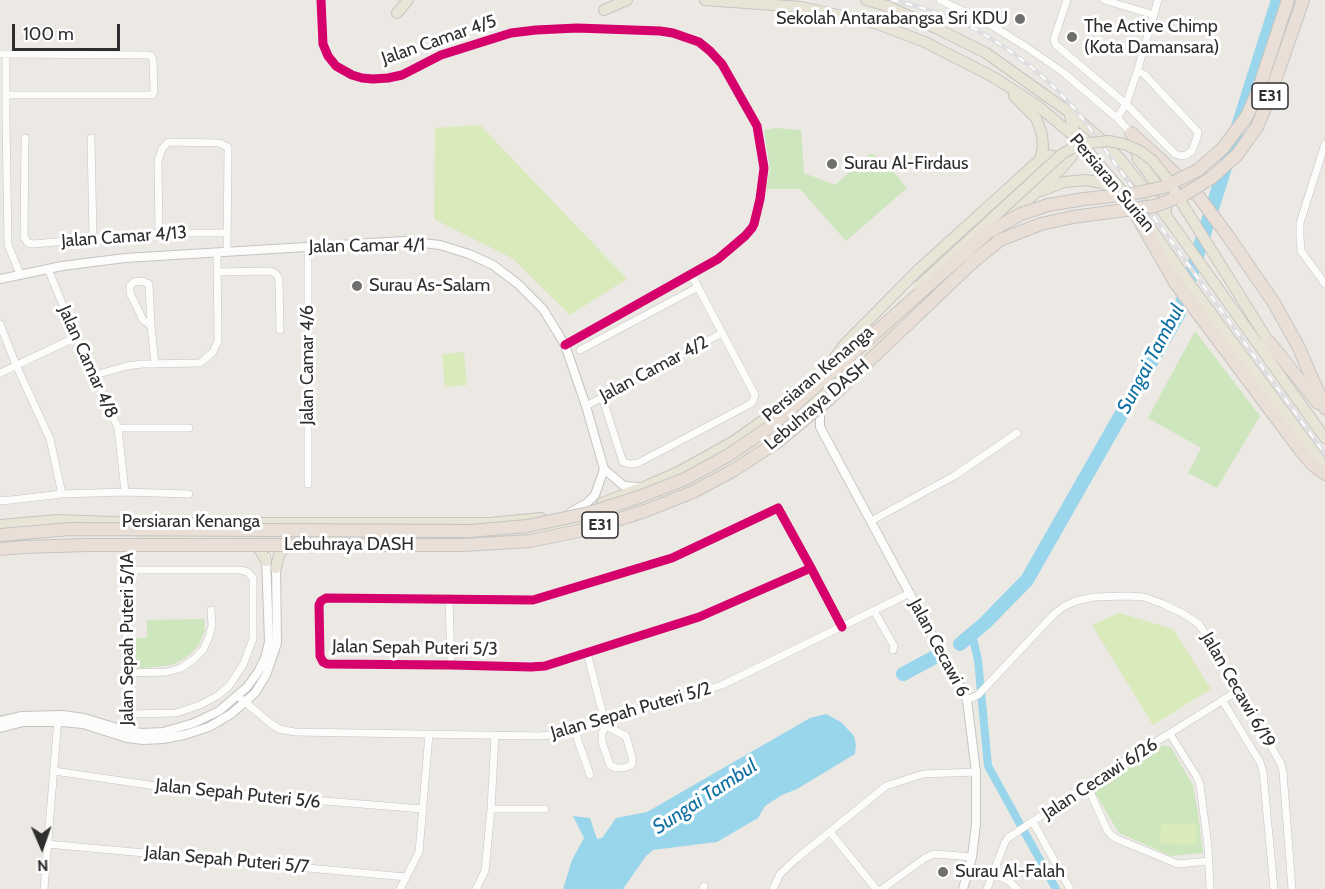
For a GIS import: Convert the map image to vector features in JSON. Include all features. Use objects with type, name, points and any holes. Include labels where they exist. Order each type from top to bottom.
[{"type":"highway","name":"Lebuhraya DASH","points":[[0,535],[70,530],[481,530],[526,526],[589,513],[639,498],[684,479],[727,456],[770,427],[987,233],[1021,214],[1048,205],[1164,188],[1198,170],[1223,147],[1247,116],[1258,91],[1288,0]]},
{"type":"highway","name":"Lebuhraya DASH","points":[[0,549],[24,546],[88,545],[463,545],[530,541],[588,529],[645,511],[693,492],[734,470],[777,442],[829,399],[974,261],[1000,240],[1041,224],[1073,217],[1155,206],[1184,195],[1211,178],[1237,155],[1257,127],[1303,0]]},
{"type":"highway","points":[[1131,133],[1199,197],[1227,234],[1274,303],[1298,346],[1325,410]]},
{"type":"highway","points":[[1125,195],[1176,284],[1301,451],[1313,465],[1325,474]]},
{"type":"highway","points":[[1270,343],[1325,410]]},
{"type":"main road","points":[[397,13],[408,0]]},
{"type":"main road","points":[[604,10],[627,0]]},
{"type":"main road","name":"Persiaran Surian","points":[[705,0],[801,7],[875,23],[925,42],[996,78],[1038,106],[1076,138],[1134,204],[1325,467]]},
{"type":"main road","name":"Persiaran Surian","points":[[866,0],[936,28],[986,53],[1069,112],[1100,138],[1122,161],[1167,217],[1324,436]]},
{"type":"main road","points":[[996,78],[1036,118],[1042,134],[1043,147],[1040,160]]},
{"type":"main road","points":[[1069,112],[1076,138]]},
{"type":"main road","points":[[1131,133],[1138,159],[1164,194],[1167,217]]},
{"type":"main road","name":"Persiaran Kenanga","points":[[0,554],[52,545],[128,540],[270,536],[349,539],[506,536],[566,526],[621,512],[693,482],[745,454],[780,428],[847,370],[1062,168],[1072,156],[1076,138]]},
{"type":"main road","name":"Persiaran Kenanga","points":[[0,525],[58,520],[138,523],[490,524],[571,512],[610,500],[678,472],[734,441],[782,407],[890,313],[1062,154],[1078,145],[1109,141],[1140,151],[1152,160],[1165,176],[1270,343],[1324,436]]},
{"type":"main road","points":[[825,371],[844,345],[918,270],[1045,155],[1053,156],[1061,161],[1062,168]]},
{"type":"main road","points":[[1035,193],[1064,182],[1086,180],[1102,183],[1125,195]]},
{"type":"main road","points":[[138,523],[169,527],[258,528],[270,536],[285,529],[408,524]]},
{"type":"main road","points":[[212,538],[257,547],[271,564],[284,548],[292,544],[349,539]]},
{"type":"street","name":"Jalan Camar 4/5","points":[[321,0],[323,44],[328,56],[336,66],[352,75],[373,80],[402,75],[441,55],[511,33],[528,30],[577,28],[660,31],[681,35],[699,42],[722,64],[757,126],[764,168],[760,199],[752,228],[718,259],[565,345]]},
{"type":"street","points":[[940,0],[986,22],[1064,73],[1117,118],[1131,133]]},
{"type":"street","points":[[1067,0],[1054,42],[1126,104],[1175,154],[1186,155],[1192,151],[1198,132],[1144,74],[1137,72]]},
{"type":"street","points":[[1104,0],[1154,15]]},
{"type":"street","points":[[1117,118],[1126,104],[1158,0]]},
{"type":"street","points":[[6,95],[152,95],[154,92],[153,60],[147,55],[3,54],[6,95],[3,112],[4,193],[8,245],[20,274]]},
{"type":"street","name":"Jalan Camar 4/13","points":[[25,138],[24,237],[28,243],[159,233],[226,233]]},
{"type":"street","points":[[91,138],[93,238]]},
{"type":"street","points":[[159,233],[158,161],[164,146],[168,142],[219,143],[228,147],[227,252]]},
{"type":"street","points":[[1325,144],[1300,223],[1300,237],[1301,251],[1325,284]]},
{"type":"street","name":"Jalan Camar 4/1","points":[[0,279],[48,269],[125,258],[404,241],[440,245],[493,265],[518,284],[543,309],[565,345],[604,469]]},
{"type":"street","name":"Jalan Camar 4/6","points":[[308,247],[308,484]]},
{"type":"street","points":[[95,375],[127,366],[200,363],[213,352],[218,341],[217,253]]},
{"type":"street","name":"Jalan Camar 4/8","points":[[48,269],[118,428],[125,492]]},
{"type":"street","points":[[217,272],[268,271],[277,275],[280,330]]},
{"type":"street","points":[[602,397],[623,462],[630,464],[638,463],[752,403],[754,395],[691,274]]},
{"type":"street","points":[[151,326],[143,320],[130,292],[130,286],[134,282],[142,281],[149,284],[155,364]]},
{"type":"street","points":[[580,350],[698,287]]},
{"type":"street","points":[[0,324],[50,439],[62,494]]},
{"type":"street","name":"Jalan Camar 4/2","points":[[586,406],[722,333]]},
{"type":"street","points":[[0,372],[76,337]]},
{"type":"street","points":[[780,428],[802,421],[820,427],[819,407],[824,389]]},
{"type":"street","name":"Jalan Cecawi 6","points":[[820,427],[967,700],[976,772],[976,824],[972,857],[963,889]]},
{"type":"street","points":[[118,428],[189,428]]},
{"type":"street","points":[[871,521],[954,476],[1017,433]]},
{"type":"street","points":[[571,512],[595,495],[604,469],[624,486],[636,488],[646,486]]},
{"type":"street","points":[[0,500],[62,494],[125,492],[189,494]]},
{"type":"street","name":"Jalan Sepah Puteri 5/3","points":[[778,508],[811,568],[699,617],[545,666],[327,664],[322,662],[320,656],[319,605],[326,598],[533,600],[672,558],[778,508]]},
{"type":"street","points":[[0,721],[22,716],[58,719],[127,734],[142,740],[184,735],[208,727],[231,714],[258,672],[270,642],[270,536]]},
{"type":"street","name":"Jalan Sepah Puteri 5/1A","points":[[127,734],[128,540]]},
{"type":"street","points":[[811,568],[842,627]]},
{"type":"street","points":[[128,570],[240,570],[248,572],[253,578],[253,639],[243,665],[229,686],[217,696],[200,705],[176,713],[128,714]]},
{"type":"street","name":"Jalan Sepah Puteri 5/2","points":[[242,699],[279,729],[295,732],[540,736],[558,734],[605,723],[722,685],[910,593]]},
{"type":"street","name":"Jalan Cecawi 6/19","points":[[967,700],[980,693],[1054,614],[1076,601],[1094,597],[1144,597],[1182,613],[1199,624],[1281,764],[1292,889]]},
{"type":"street","points":[[448,598],[451,665]]},
{"type":"street","points":[[126,673],[167,672],[181,668],[194,659],[203,650],[209,637],[212,625],[211,610]]},
{"type":"street","points":[[874,611],[894,646],[893,650]]},
{"type":"street","points":[[587,653],[605,723],[602,742],[610,765],[616,768],[629,766],[632,764],[632,757],[626,736],[605,723]]},
{"type":"street","name":"Jalan Cecawi 6/26","points":[[987,889],[1005,842],[1087,785],[1239,690]]},
{"type":"street","points":[[1222,700],[1260,762],[1263,772],[1274,889]]},
{"type":"street","points":[[0,728],[23,722],[58,719]]},
{"type":"street","points":[[44,889],[58,719]]},
{"type":"street","points":[[574,729],[590,775]]},
{"type":"street","points":[[400,889],[419,852],[429,734]]},
{"type":"street","points":[[1170,734],[1200,785],[1210,889]]},
{"type":"street","points":[[476,889],[485,871],[495,735]]},
{"type":"street","name":"Jalan Sepah Puteri 5/6","points":[[54,771],[176,789],[423,809]]},
{"type":"street","points":[[773,889],[780,874],[796,859],[886,786],[923,774],[976,772]]},
{"type":"street","points":[[1087,785],[1107,830],[1117,839],[1178,864],[1209,861]]},
{"type":"street","points":[[491,809],[545,809]]},
{"type":"street","points":[[1033,822],[1070,889]]},
{"type":"street","points":[[830,832],[876,889]]},
{"type":"street","name":"Jalan Sepah Puteri 5/7","points":[[48,844],[406,877]]},
{"type":"street","points":[[882,889],[934,854],[972,857]]},
{"type":"street","points":[[993,873],[1009,880],[1017,889]]},
{"type":"green space","points":[[480,125],[627,279],[570,315],[512,258],[434,219],[435,128]]},
{"type":"green space","points":[[776,128],[801,130],[804,173],[835,185],[871,153],[886,163],[907,188],[846,241],[800,189],[766,189],[770,168],[764,130]]},
{"type":"green space","points":[[1195,331],[1260,416],[1217,488],[1188,473],[1201,448],[1148,418]]},
{"type":"green space","points":[[464,352],[467,385],[445,387],[442,354]]},
{"type":"green space","points":[[1119,613],[1173,629],[1211,689],[1153,725],[1092,625]]},
{"type":"green space","points":[[204,619],[205,631],[198,646],[186,658],[172,665],[134,669],[135,638],[147,638],[147,620]]},
{"type":"green space","points":[[1163,745],[1171,747],[1193,786],[1203,853],[1171,856],[1119,833],[1095,793],[1094,786]]},
{"type":"green space","points":[[1161,823],[1197,824],[1196,845],[1160,843]]},
{"type":"water","points":[[826,714],[841,722],[854,736],[855,754],[797,789],[782,795],[765,806],[758,818],[717,842],[653,850],[646,856],[623,889],[563,889],[572,860],[584,838],[573,816],[590,818],[597,839],[602,838],[616,818],[647,812],[810,718]]},
{"type":"waterway","name":"Sungai Tambul","points":[[960,644],[985,623],[1027,580],[1179,313],[1278,0]]},
{"type":"waterway","points":[[972,634],[978,660],[988,766],[1056,889]]},
{"type":"waterway","name":"Sungai Tambul","points":[[903,674],[933,658]]},
{"type":"railway","points":[[892,0],[946,16],[977,30],[1029,65],[1075,109],[1325,454]]},
{"type":"cycle path","points":[[321,0],[323,44],[328,56],[336,66],[362,78],[388,78],[402,75],[441,55],[511,33],[577,28],[673,33],[699,42],[722,64],[757,126],[764,168],[760,199],[752,228],[718,259],[565,345]]},
{"type":"cycle path","points":[[811,568],[699,617],[545,666],[327,664],[320,656],[319,605],[326,598],[533,600],[672,558],[778,508],[811,568],[842,627]]},
{"type":"place","name":"Sekolah Antarabangsa Sri KDU","points":[[1020,19]]},
{"type":"place","name":"The Active Chimp (Kota Damansara)","points":[[1072,37]]},
{"type":"place","name":"Surau Al-Firdaus","points":[[832,164]]},
{"type":"place","name":"Surau As-Salam","points":[[357,286]]},
{"type":"place","name":"Surau Al-Falah","points":[[943,872]]}]
